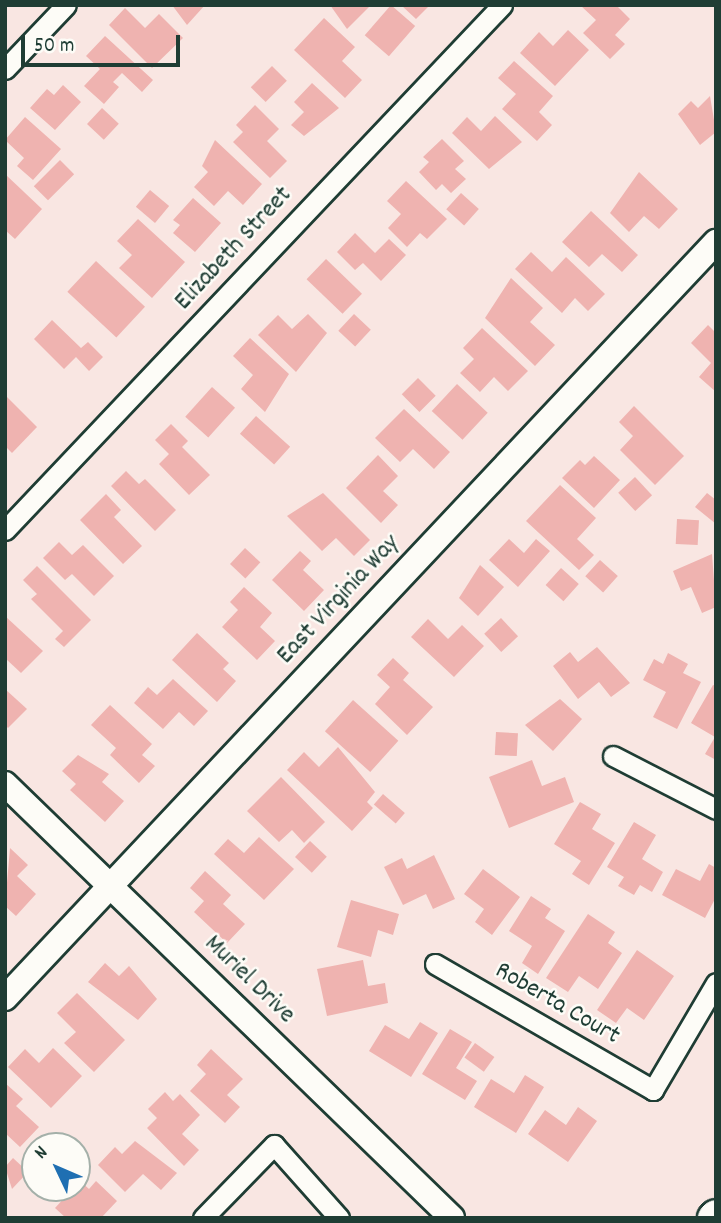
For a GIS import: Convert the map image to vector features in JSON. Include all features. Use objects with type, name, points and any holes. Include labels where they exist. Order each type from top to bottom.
[{"type":"street","points":[[5,69],[66,5]]},
{"type":"street","name":"Elizabeth Street","points":[[5,530],[502,5]]},
{"type":"street","name":"East Virginia Way","points":[[5,998],[716,242]]},
{"type":"street","points":[[613,756],[716,810]]},
{"type":"street","name":"Muriel Drive","points":[[5,784],[453,1218]]},
{"type":"street","name":"Roberta Court","points":[[435,964],[653,1090],[716,983]]},
{"type":"street","points":[[203,1218],[274,1145],[339,1218]]},
{"type":"building","points":[[172,5],[205,5],[187,25]]},
{"type":"building","points":[[330,5],[371,5],[347,29]]},
{"type":"building","points":[[391,5],[415,26],[389,56],[365,35]]},
{"type":"building","points":[[401,5],[430,5],[416,19]]},
{"type":"building","points":[[580,5],[616,5],[630,19],[615,35],[625,44],[610,59],[583,33],[596,20]]},
{"type":"building","points":[[125,8],[145,28],[159,14],[183,38],[152,68],[109,25]]},
{"type":"building","points":[[324,18],[355,47],[342,61],[362,80],[345,98],[294,50]]},
{"type":"building","points":[[568,30],[589,50],[555,86],[520,53],[539,32],[553,46]]},
{"type":"building","points":[[105,36],[153,80],[142,92],[122,73],[113,82],[119,87],[104,104],[84,86],[100,69],[86,56]]},
{"type":"building","points":[[514,61],[553,96],[539,112],[552,125],[537,141],[502,109],[516,94],[498,78]]},
{"type":"building","points":[[272,66],[287,81],[266,102],[251,87]]},
{"type":"building","points":[[312,83],[339,108],[304,136],[291,125],[304,112],[294,102]]},
{"type":"building","points":[[63,85],[81,102],[55,130],[30,108],[47,89],[54,95]]},
{"type":"building","points":[[710,96],[716,132],[700,145],[678,114],[691,101],[698,108]]},
{"type":"building","points":[[255,105],[279,129],[267,141],[287,161],[270,178],[233,142],[243,132],[236,125]]},
{"type":"building","points":[[102,108],[119,124],[104,140],[87,124]]},
{"type":"building","points":[[495,116],[522,142],[489,169],[452,133],[467,117],[481,131]]},
{"type":"building","points":[[25,117],[61,149],[33,180],[17,166],[24,158],[5,140]]},
{"type":"building","points":[[442,139],[464,161],[455,169],[466,179],[451,193],[442,184],[436,190],[419,172],[429,162],[423,157]]},
{"type":"building","points":[[215,140],[262,184],[243,205],[228,191],[214,206],[194,187],[208,172],[202,166]]},
{"type":"building","points":[[60,160],[74,174],[48,200],[34,186]]},
{"type":"building","points":[[639,172],[678,209],[659,229],[644,216],[629,232],[610,213]]},
{"type":"building","points":[[5,174],[42,209],[15,239],[5,230]]},
{"type":"building","points":[[406,181],[447,219],[427,239],[420,233],[407,247],[388,228],[401,214],[387,201]]},
{"type":"building","points":[[150,190],[169,206],[155,223],[136,207]]},
{"type":"building","points":[[461,193],[479,209],[464,225],[446,209]]},
{"type":"building","points":[[193,198],[221,223],[195,252],[173,233],[180,225],[173,220]]},
{"type":"building","points":[[591,211],[638,255],[622,272],[602,254],[589,267],[562,242]]},
{"type":"building","points":[[138,219],[185,262],[152,298],[119,268],[132,255],[117,241]]},
{"type":"building","points":[[355,233],[375,253],[389,239],[406,255],[381,281],[363,263],[355,270],[337,252]]},
{"type":"building","points":[[531,252],[552,272],[566,257],[605,294],[588,311],[575,298],[562,313],[515,269]]},
{"type":"building","points":[[326,259],[362,294],[343,314],[307,279]]},
{"type":"building","points":[[96,261],[145,307],[116,337],[67,292]]},
{"type":"building","points":[[511,278],[543,308],[530,322],[555,345],[535,366],[485,318]]},
{"type":"building","points":[[308,314],[327,333],[296,372],[258,335],[278,315],[292,329]]},
{"type":"building","points":[[354,314],[371,330],[355,347],[338,331]]},
{"type":"building","points":[[52,320],[81,348],[88,342],[103,357],[89,371],[76,357],[64,369],[34,339]]},
{"type":"building","points":[[708,325],[716,333],[716,392],[699,377],[711,363],[691,343]]},
{"type":"building","points":[[482,328],[528,371],[508,391],[494,377],[480,392],[460,373],[474,359],[463,348]]},
{"type":"building","points":[[250,338],[289,374],[265,412],[241,389],[253,375],[233,356]]},
{"type":"building","points":[[418,378],[436,396],[419,412],[402,394]]},
{"type":"building","points":[[457,384],[488,413],[462,440],[432,411]]},
{"type":"building","points":[[212,387],[235,408],[208,437],[185,417]]},
{"type":"building","points":[[5,395],[37,427],[12,453],[5,446]]},
{"type":"building","points":[[634,406],[684,456],[655,485],[620,450],[633,436],[619,422]]},
{"type":"building","points":[[404,409],[450,452],[434,469],[413,449],[400,462],[375,438]]},
{"type":"building","points":[[256,416],[290,447],[274,465],[240,434]]},
{"type":"building","points":[[171,424],[188,441],[182,447],[210,475],[189,495],[159,464],[169,454],[155,440]]},
{"type":"building","points":[[378,455],[398,476],[383,491],[398,505],[381,523],[346,488]]},
{"type":"building","points":[[594,456],[620,480],[594,508],[562,478],[580,460],[585,465]]},
{"type":"building","points":[[126,471],[139,484],[145,479],[176,510],[155,531],[111,486]]},
{"type":"building","points":[[635,477],[652,495],[635,511],[618,493]]},
{"type":"building","points":[[560,485],[596,518],[577,539],[594,555],[579,570],[526,521]]},
{"type":"building","points":[[323,493],[370,540],[354,556],[336,538],[322,551],[287,516]]},
{"type":"building","points":[[707,493],[716,500],[716,524],[695,507]]},
{"type":"building","points":[[106,494],[121,510],[114,517],[142,546],[123,564],[80,520]]},
{"type":"building","points":[[677,519],[699,520],[698,545],[676,544]]},
{"type":"building","points":[[509,539],[524,553],[536,539],[550,551],[518,587],[489,560]]},
{"type":"building","points":[[59,542],[72,555],[83,545],[114,576],[94,596],[72,574],[65,580],[43,558]]},
{"type":"building","points":[[245,548],[260,562],[245,578],[230,564]]},
{"type":"building","points":[[300,551],[311,561],[303,570],[324,590],[304,611],[272,580]]},
{"type":"building","points":[[712,554],[716,607],[702,613],[691,587],[681,591],[673,571]]},
{"type":"building","points":[[600,560],[618,576],[603,592],[585,576]]},
{"type":"building","points":[[480,565],[504,587],[478,616],[459,598]]},
{"type":"building","points":[[37,566],[91,620],[64,647],[55,639],[63,631],[31,599],[37,594],[23,580]]},
{"type":"building","points":[[561,568],[579,584],[563,601],[546,585]]},
{"type":"building","points":[[244,587],[272,613],[260,627],[275,641],[257,660],[222,627],[238,610],[230,602]]},
{"type":"building","points":[[5,616],[43,651],[21,673],[5,658]]},
{"type":"building","points":[[501,618],[518,636],[501,652],[484,634]]},
{"type":"building","points":[[428,619],[448,639],[462,625],[484,646],[454,677],[411,637]]},
{"type":"building","points":[[197,633],[229,663],[223,669],[236,681],[217,702],[172,660]]},
{"type":"building","points":[[597,647],[630,683],[611,697],[599,682],[578,699],[553,666],[570,652],[578,662]]},
{"type":"building","points":[[668,653],[688,664],[683,673],[701,682],[677,729],[653,717],[666,692],[643,680],[654,659],[663,664]]},
{"type":"building","points":[[393,658],[409,673],[403,680],[433,707],[407,735],[375,704],[390,687],[377,675]]},
{"type":"building","points":[[173,679],[208,711],[194,726],[179,712],[163,729],[134,703],[148,687],[157,695]]},
{"type":"building","points":[[713,685],[716,686],[716,760],[705,754],[715,737],[691,723]]},
{"type":"building","points":[[5,689],[27,709],[8,728],[5,725]]},
{"type":"building","points":[[560,699],[582,719],[553,751],[525,725]]},
{"type":"building","points":[[353,700],[398,741],[370,772],[325,731]]},
{"type":"building","points":[[110,705],[152,744],[142,755],[155,766],[139,783],[110,755],[116,748],[91,725]]},
{"type":"building","points":[[496,732],[518,733],[517,756],[495,755]]},
{"type":"building","points":[[338,747],[375,792],[367,802],[373,808],[352,831],[287,770],[304,752],[319,767]]},
{"type":"building","points":[[78,755],[109,774],[102,782],[124,801],[105,822],[70,790],[76,784],[62,771]]},
{"type":"building","points":[[532,760],[542,786],[565,777],[574,802],[509,828],[489,777]]},
{"type":"building","points":[[281,777],[325,822],[304,843],[292,830],[279,842],[247,811]]},
{"type":"building","points":[[383,794],[405,813],[396,824],[374,805]]},
{"type":"building","points":[[580,802],[601,814],[592,829],[615,843],[589,885],[572,874],[581,861],[554,844]]},
{"type":"building","points":[[634,822],[656,835],[642,859],[663,872],[652,892],[640,885],[634,895],[618,886],[624,877],[607,867]]},
{"type":"building","points":[[259,837],[294,869],[264,900],[214,854],[228,839],[244,853]]},
{"type":"building","points":[[310,841],[327,857],[312,873],[295,857]]},
{"type":"building","points":[[10,848],[28,865],[17,876],[36,894],[16,916],[5,906]]},
{"type":"building","points":[[434,855],[455,899],[433,909],[426,894],[403,905],[384,867],[402,858],[407,869]]},
{"type":"building","points":[[709,864],[716,868],[716,897],[705,918],[662,895],[676,869],[700,881]]},
{"type":"building","points":[[483,869],[520,897],[492,935],[475,922],[484,909],[464,894]]},
{"type":"building","points":[[205,871],[231,895],[223,904],[245,924],[227,943],[194,912],[204,901],[190,888]]},
{"type":"building","points":[[531,896],[551,909],[545,918],[565,931],[538,974],[522,963],[532,946],[509,931]]},
{"type":"building","points":[[351,900],[399,914],[393,935],[378,930],[371,957],[337,947]]},
{"type":"building","points":[[588,914],[615,932],[608,943],[622,953],[598,989],[579,976],[568,992],[546,978]]},
{"type":"building","points":[[637,950],[674,976],[644,1020],[627,1008],[616,1023],[597,1010]]},
{"type":"building","points":[[363,960],[368,986],[385,983],[388,1003],[327,1016],[317,969]]},
{"type":"building","points":[[105,963],[119,976],[129,966],[157,999],[138,1020],[88,982]]},
{"type":"building","points":[[77,993],[125,1040],[94,1072],[64,1043],[76,1032],[57,1013]]},
{"type":"building","points":[[420,1022],[438,1033],[411,1077],[369,1051],[385,1025],[409,1039]]},
{"type":"building","points":[[450,1029],[472,1042],[456,1068],[477,1081],[465,1100],[422,1074]]},
{"type":"building","points":[[475,1043],[494,1057],[484,1072],[464,1058]]},
{"type":"building","points":[[53,1048],[82,1076],[51,1108],[8,1067],[25,1049],[39,1063]]},
{"type":"building","points":[[211,1049],[243,1079],[227,1095],[240,1107],[225,1123],[190,1091],[206,1074],[197,1065]]},
{"type":"building","points":[[525,1075],[544,1087],[516,1133],[474,1107],[491,1079],[514,1093]]},
{"type":"building","points":[[5,1083],[23,1099],[16,1106],[39,1127],[34,1132],[21,1132],[20,1147],[5,1133]]},
{"type":"building","points":[[165,1092],[173,1101],[180,1094],[200,1115],[182,1134],[199,1150],[184,1166],[147,1128],[157,1118],[148,1109]]},
{"type":"building","points":[[578,1107],[597,1121],[568,1162],[528,1134],[545,1110],[566,1125]]},
{"type":"building","points":[[135,1141],[177,1173],[161,1190],[143,1174],[125,1192],[98,1165],[115,1147],[122,1154]]},
{"type":"building","points":[[13,1158],[21,1165],[21,1179],[12,1189],[5,1167]]},
{"type":"building","points":[[96,1181],[117,1201],[101,1218],[66,1218],[55,1208],[61,1202],[91,1202],[91,1187]]}]
